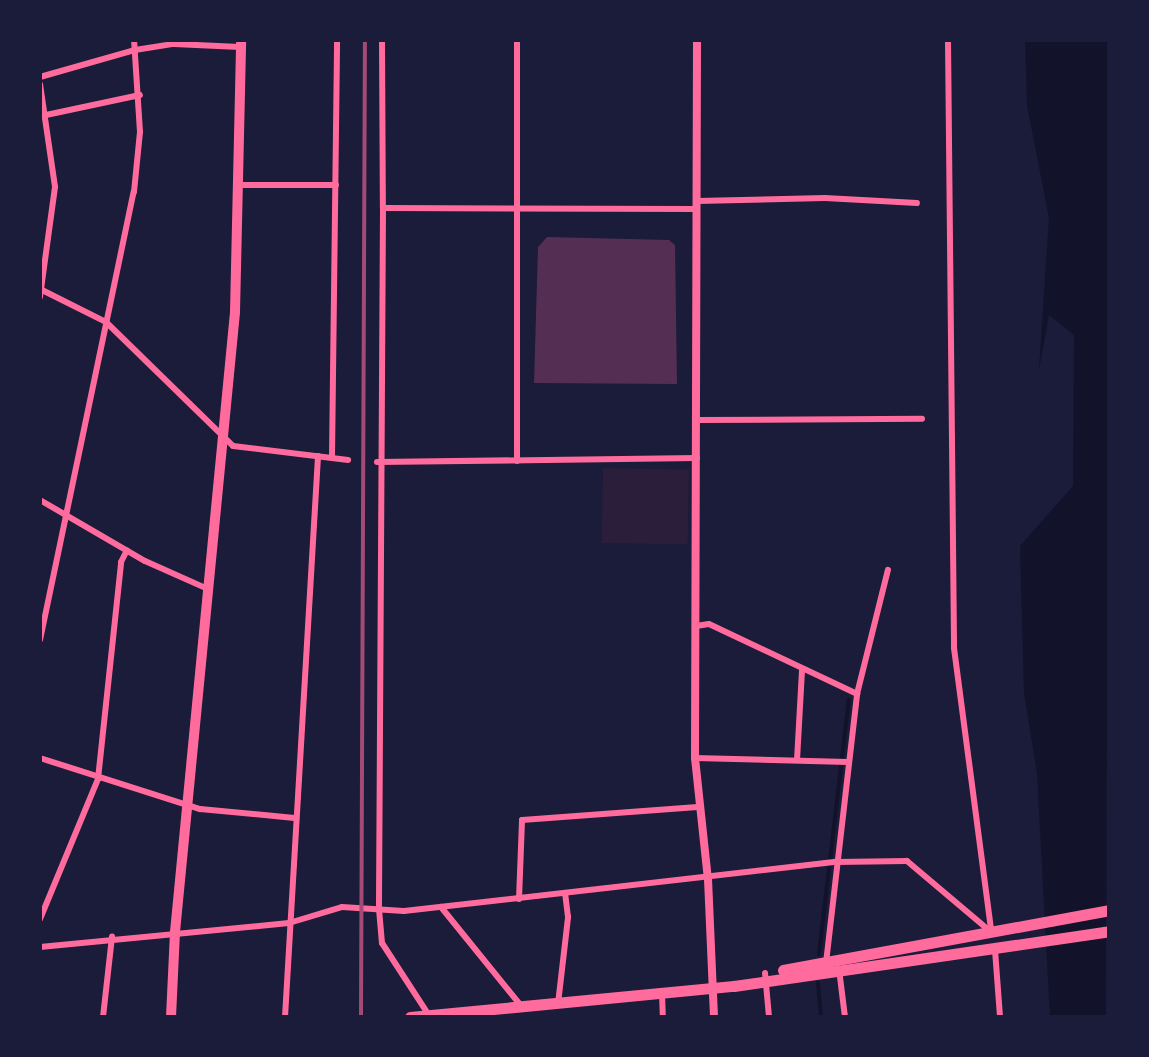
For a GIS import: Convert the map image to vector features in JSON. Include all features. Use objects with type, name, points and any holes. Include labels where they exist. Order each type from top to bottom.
[{"type":"highway","points":[[410,1017],[713,987],[1109,910]]},
{"type":"highway","points":[[832,965],[1009,949],[1109,931]]},
{"type":"main road","points":[[171,1017],[175,932],[190,802],[221,438],[235,312],[240,44]]},
{"type":"street","points":[[40,640],[134,192],[140,95],[134,40]]},
{"type":"street","points":[[332,457],[337,40]]},
{"type":"street","points":[[382,40],[379,909],[382,943],[425,1001],[429,1016]]},
{"type":"street","points":[[517,40],[517,461]]},
{"type":"street","points":[[697,40],[695,758],[708,879],[714,1017]]},
{"type":"street","points":[[948,40],[954,648],[981,887],[992,933]]},
{"type":"street","points":[[40,77],[135,50],[174,44],[240,44]]},
{"type":"street","points":[[40,84],[55,187],[41,292],[106,322],[221,438],[233,446],[348,460]]},
{"type":"street","points":[[46,115],[140,95]]},
{"type":"street","points":[[238,185],[336,185]]},
{"type":"street","points":[[383,208],[697,205],[825,198],[917,203]]},
{"type":"street","points":[[697,420],[922,419]]},
{"type":"street","points":[[285,1017],[318,456]]},
{"type":"street","points":[[380,462],[697,458]]},
{"type":"street","points":[[40,500],[127,550],[210,590]]},
{"type":"street","points":[[40,919],[98,779],[121,562],[127,550]]},
{"type":"street","points":[[845,1017],[832,965],[836,862],[857,694],[888,570]]},
{"type":"street","points":[[696,626],[709,624],[802,671],[857,694]]},
{"type":"street","points":[[797,760],[802,671]]},
{"type":"street","points":[[40,758],[98,779],[190,802],[200,809],[295,818]]},
{"type":"street","points":[[695,758],[848,762]]},
{"type":"street","points":[[519,899],[522,820],[698,807]]},
{"type":"street","points":[[40,947],[112,937],[289,923],[342,907],[441,907],[708,879],[836,862],[907,861],[992,933]]},
{"type":"street","points":[[558,1004],[568,917],[565,894]]},
{"type":"street","points":[[441,907],[522,1008]]},
{"type":"street","points":[[103,1017],[112,937]]},
{"type":"street","points":[[995,950],[1000,1017]]},
{"type":"street","points":[[765,977],[769,1017]]},
{"type":"street","points":[[662,993],[663,1017]]},
{"type":"shaded area","points":[[1025,40],[1109,40],[1106,1017],[1050,1017],[1037,773],[1024,693],[1020,546],[1073,486],[1074,335],[1049,315],[1039,370],[1049,218],[1027,105]]},
{"type":"shaded area","points":[[603,468],[689,470],[688,544],[602,543]]},
{"type":"building","points":[[547,237],[669,240],[675,245],[677,384],[534,383],[538,247]]},
{"type":"waterway","points":[[819,954],[849,700]]},
{"type":"waterway","points":[[818,983],[821,1017]]},
{"type":"railway","points":[[361,1017],[365,40]]}]
